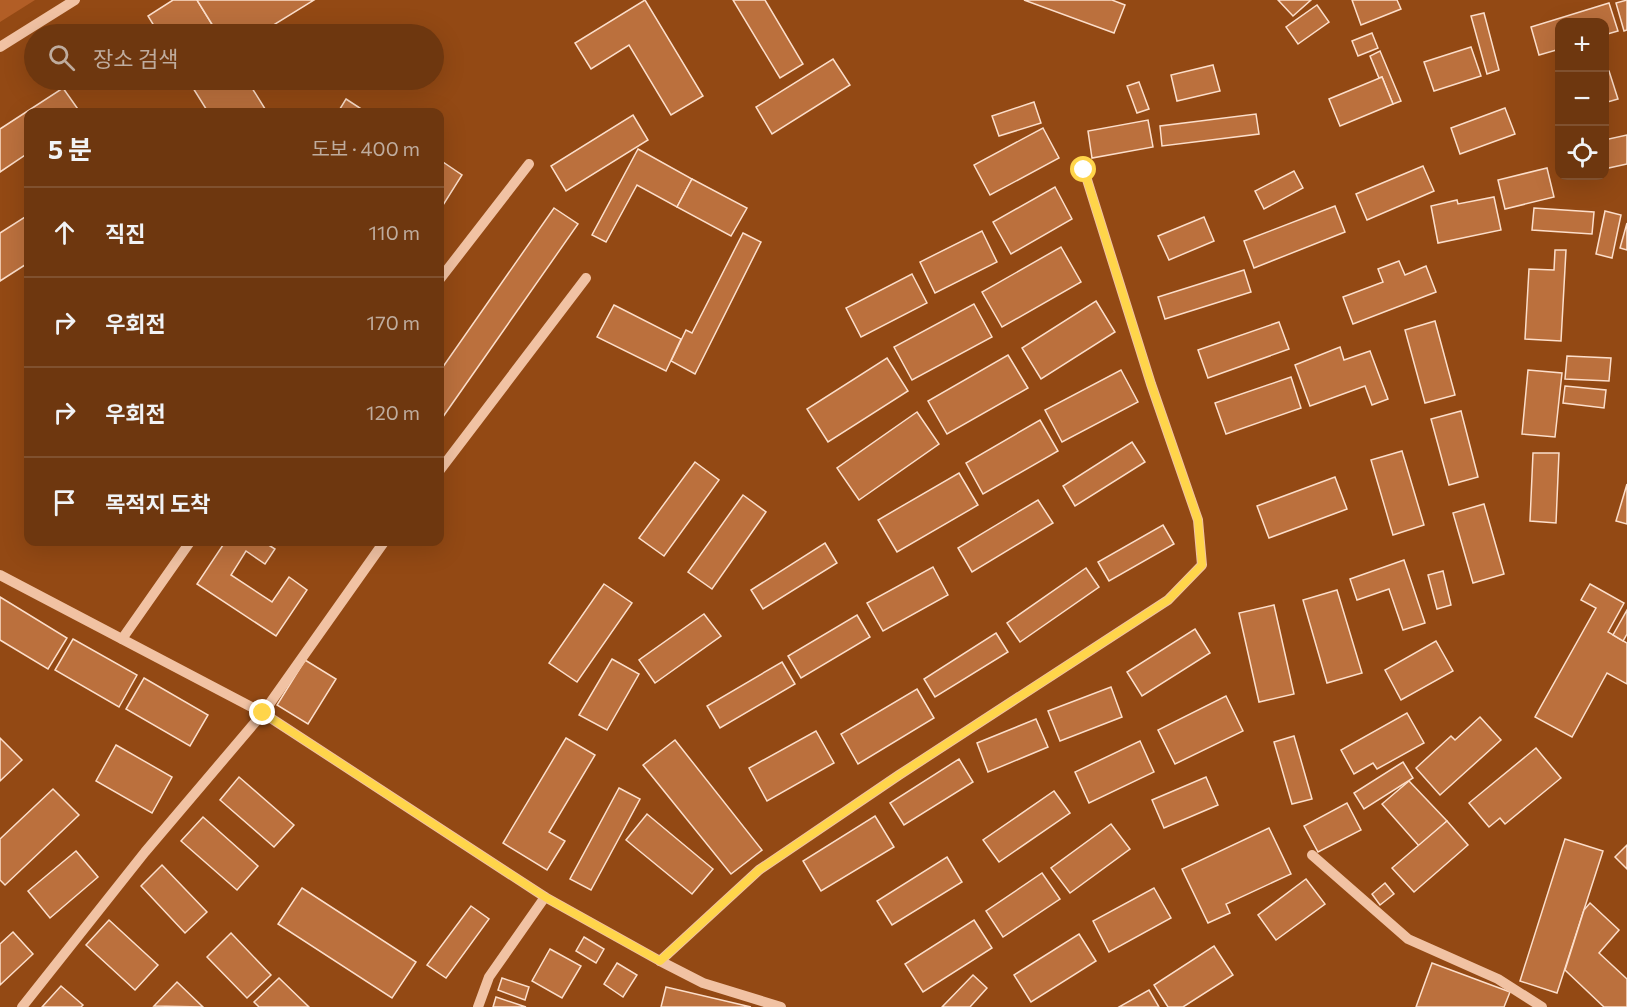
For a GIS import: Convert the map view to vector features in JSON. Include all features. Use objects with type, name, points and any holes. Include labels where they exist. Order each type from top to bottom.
[{"type":"street","points":[[37,24],[75,0]]},
{"type":"street","points":[[0,47],[24,32]]},
{"type":"street","points":[[444,274],[529,164]]},
{"type":"street","points":[[660,961],[759,870],[899,775],[1168,600],[1202,565],[1198,520],[1151,384],[1084,170]]},
{"type":"street","points":[[444,465],[586,278]]},
{"type":"street","points":[[122,639],[187,546]]},
{"type":"street","points":[[22,1007],[145,852],[263,713],[381,546]]},
{"type":"street","points":[[0,576],[263,713],[545,897],[660,961],[703,983],[782,1007]]},
{"type":"street","points":[[1312,855],[1408,939],[1498,979],[1542,1007]]},
{"type":"street","points":[[478,1007],[489,976],[545,897]]},
{"type":"shaded area","points":[[0,0],[35,0],[0,22]]},
{"type":"building","points":[[173,0],[197,0],[212,24],[153,24],[148,16]]},
{"type":"building","points":[[197,0],[314,0],[275,24],[212,24]]},
{"type":"building","points":[[645,0],[703,96],[671,115],[629,45],[591,69],[575,43]]},
{"type":"building","points":[[733,0],[765,0],[803,64],[780,78]]},
{"type":"building","points":[[1024,0],[1112,0],[1125,5],[1114,33]]},
{"type":"building","points":[[1278,0],[1311,0],[1293,16]]},
{"type":"building","points":[[1352,0],[1397,0],[1401,9],[1361,25]]},
{"type":"building","points":[[1627,0],[1627,30],[1624,31],[1616,3]]},
{"type":"building","points":[[1609,3],[1618,31],[1609,34],[1609,18],[1560,18]]},
{"type":"building","points":[[1317,5],[1329,22],[1298,44],[1286,27]]},
{"type":"building","points":[[1484,13],[1499,70],[1487,74],[1471,16]]},
{"type":"building","points":[[1555,20],[1555,50],[1539,55],[1531,27]]},
{"type":"building","points":[[1372,33],[1378,48],[1358,56],[1352,41]]},
{"type":"building","points":[[1471,47],[1481,76],[1434,91],[1424,62]]},
{"type":"building","points":[[1380,51],[1401,101],[1393,104],[1370,56]]},
{"type":"building","points":[[833,59],[850,85],[772,134],[756,107]]},
{"type":"building","points":[[1213,65],[1220,91],[1177,101],[1171,75]]},
{"type":"building","points":[[1609,71],[1618,99],[1609,102]]},
{"type":"building","points":[[1382,77],[1393,104],[1340,126],[1329,99]]},
{"type":"building","points":[[1139,82],[1149,109],[1137,113],[1127,86]]},
{"type":"building","points":[[60,90],[64,90],[77,108],[32,108]]},
{"type":"building","points":[[194,90],[253,90],[264,108],[206,108]]},
{"type":"building","points":[[346,99],[360,108],[340,108]]},
{"type":"building","points":[[1034,102],[1041,123],[999,136],[992,116]]},
{"type":"building","points":[[1505,108],[1515,134],[1460,154],[1451,128]]},
{"type":"building","points":[[24,113],[24,156],[0,172],[0,129]]},
{"type":"building","points":[[1256,114],[1259,134],[1162,146],[1160,126]]},
{"type":"building","points":[[633,115],[648,140],[566,191],[551,166]]},
{"type":"building","points":[[1148,120],[1153,147],[1092,158],[1088,131]]},
{"type":"building","points":[[1043,128],[1059,158],[990,195],[974,165]]},
{"type":"building","points":[[1627,135],[1627,164],[1609,168],[1609,139]]},
{"type":"building","points":[[638,149],[692,179],[677,207],[637,185],[606,242],[592,235]]},
{"type":"building","points":[[444,163],[462,175],[444,204]]},
{"type":"building","points":[[1423,166],[1434,191],[1367,220],[1356,194]]},
{"type":"building","points":[[1547,168],[1554,197],[1505,209],[1498,180]]},
{"type":"building","points":[[1294,171],[1303,188],[1264,209],[1255,191]]},
{"type":"building","points":[[692,179],[747,208],[731,236],[677,207]]},
{"type":"building","points":[[1055,187],[1072,219],[1011,254],[993,222]]},
{"type":"building","points":[[1494,197],[1501,230],[1438,243],[1431,206],[1457,200],[1458,204]]},
{"type":"building","points":[[1335,206],[1345,232],[1254,268],[1244,241]]},
{"type":"building","points":[[554,208],[578,224],[444,415],[444,365]]},
{"type":"building","points":[[1534,208],[1594,212],[1592,234],[1532,230]]},
{"type":"building","points":[[1605,211],[1621,215],[1612,258],[1596,254]]},
{"type":"building","points":[[1204,217],[1214,241],[1169,260],[1158,236]]},
{"type":"building","points":[[24,218],[24,266],[0,281],[0,233]]},
{"type":"building","points":[[1627,223],[1627,250],[1620,248]]},
{"type":"building","points":[[982,231],[997,262],[935,293],[920,262]]},
{"type":"building","points":[[743,233],[761,242],[695,374],[671,361],[686,330],[692,333]]},
{"type":"building","points":[[1061,247],[1081,282],[1002,327],[982,292]]},
{"type":"building","points":[[1555,250],[1566,250],[1561,341],[1525,339],[1529,269],[1554,270]]},
{"type":"building","points":[[1399,261],[1405,275],[1426,266],[1436,292],[1353,324],[1343,297],[1383,282],[1378,269]]},
{"type":"building","points":[[1244,270],[1251,292],[1165,319],[1158,297]]},
{"type":"building","points":[[912,274],[927,303],[861,337],[846,308]]},
{"type":"building","points":[[1096,301],[1115,332],[1041,379],[1022,348]]},
{"type":"building","points":[[974,304],[992,337],[912,380],[894,347]]},
{"type":"building","points":[[614,305],[681,339],[666,371],[597,337]]},
{"type":"building","points":[[1435,321],[1455,395],[1425,403],[1405,330]]},
{"type":"building","points":[[1279,322],[1289,349],[1208,378],[1198,350]]},
{"type":"building","points":[[1340,347],[1344,360],[1370,351],[1388,399],[1372,405],[1365,386],[1310,406],[1295,365]]},
{"type":"building","points":[[1008,355],[1028,388],[947,434],[928,401]]},
{"type":"building","points":[[1567,356],[1611,358],[1609,381],[1565,379]]},
{"type":"building","points":[[887,358],[908,391],[828,442],[807,409]]},
{"type":"building","points":[[1121,370],[1138,402],[1062,442],[1045,410]]},
{"type":"building","points":[[1528,370],[1562,373],[1555,437],[1522,434]]},
{"type":"building","points":[[1291,377],[1301,408],[1226,434],[1215,403]]},
{"type":"building","points":[[1565,386],[1606,390],[1604,408],[1563,403]]},
{"type":"building","points":[[1461,411],[1478,477],[1449,485],[1431,419]]},
{"type":"building","points":[[917,412],[939,444],[859,500],[837,468]]},
{"type":"building","points":[[1040,420],[1058,451],[983,494],[966,463]]},
{"type":"building","points":[[1132,442],[1145,462],[1075,506],[1063,486]]},
{"type":"building","points":[[1402,451],[1424,525],[1393,535],[1371,460]]},
{"type":"building","points":[[1533,453],[1559,453],[1556,523],[1530,521]]},
{"type":"building","points":[[695,462],[719,480],[664,556],[639,538]]},
{"type":"building","points":[[959,473],[978,505],[897,552],[878,520]]},
{"type":"building","points":[[1335,477],[1347,509],[1269,538],[1257,506]]},
{"type":"building","points":[[1627,484],[1627,524],[1616,521]]},
{"type":"building","points":[[743,495],[766,512],[712,589],[688,572]]},
{"type":"building","points":[[1038,500],[1053,523],[972,572],[958,548]]},
{"type":"building","points":[[1484,504],[1504,574],[1473,583],[1453,513]]},
{"type":"building","points":[[1163,525],[1174,544],[1109,581],[1098,562]]},
{"type":"building","points":[[825,543],[837,563],[763,609],[751,590]]},
{"type":"building","points":[[222,546],[270,546],[275,549],[265,564],[246,551],[231,575],[272,602],[289,577],[307,590],[276,636],[197,584]]},
{"type":"building","points":[[1404,560],[1425,623],[1403,630],[1389,589],[1357,600],[1350,579]]},
{"type":"building","points":[[933,567],[948,595],[883,631],[867,603]]},
{"type":"building","points":[[1086,568],[1099,587],[1020,642],[1007,623]]},
{"type":"building","points":[[1443,571],[1451,605],[1437,609],[1428,575]]},
{"type":"building","points":[[604,584],[632,603],[577,682],[549,663]]},
{"type":"building","points":[[1590,584],[1624,603],[1608,632],[1627,643],[1627,684],[1607,673],[1572,737],[1535,717],[1596,608],[1581,600]]},
{"type":"building","points":[[1337,590],[1362,673],[1327,683],[1303,600]]},
{"type":"building","points":[[0,597],[67,638],[48,669],[0,640]]},
{"type":"building","points":[[1274,605],[1294,694],[1259,702],[1239,613]]},
{"type":"building","points":[[1627,610],[1627,634],[1623,641],[1613,635]]},
{"type":"building","points":[[704,614],[721,636],[655,683],[639,660]]},
{"type":"building","points":[[857,615],[870,637],[801,678],[788,656]]},
{"type":"building","points":[[1195,629],[1210,653],[1142,696],[1127,672]]},
{"type":"building","points":[[996,633],[1008,652],[935,697],[924,679]]},
{"type":"building","points":[[73,639],[137,675],[119,707],[55,670]]},
{"type":"building","points":[[1436,641],[1453,671],[1401,700],[1385,670]]},
{"type":"building","points":[[612,659],[639,674],[607,730],[579,715]]},
{"type":"building","points":[[305,660],[336,679],[308,724],[277,705]]},
{"type":"building","points":[[782,662],[795,684],[720,728],[707,706]]},
{"type":"building","points":[[144,678],[208,715],[190,746],[126,709]]},
{"type":"building","points":[[1111,687],[1122,717],[1060,741],[1048,711]]},
{"type":"building","points":[[917,689],[934,718],[858,764],[841,734]]},
{"type":"building","points":[[1226,696],[1243,731],[1175,764],[1158,730]]},
{"type":"building","points":[[1407,713],[1424,743],[1377,769],[1373,763],[1354,774],[1341,750]]},
{"type":"building","points":[[1480,717],[1501,740],[1440,795],[1416,768],[1451,736],[1455,740]]},
{"type":"building","points":[[1036,719],[1048,747],[988,772],[977,743]]},
{"type":"building","points":[[816,731],[834,763],[767,801],[749,768]]},
{"type":"building","points":[[1294,736],[1312,799],[1292,804],[1274,742]]},
{"type":"building","points":[[0,738],[22,760],[0,781]]},
{"type":"building","points":[[566,738],[595,755],[549,832],[565,841],[547,870],[503,843]]},
{"type":"building","points":[[675,740],[762,850],[731,874],[643,765]]},
{"type":"building","points":[[1140,741],[1154,772],[1089,803],[1075,772]]},
{"type":"building","points":[[116,745],[172,777],[152,813],[96,781]]},
{"type":"building","points":[[1536,748],[1561,778],[1505,824],[1500,818],[1489,827],[1469,803]]},
{"type":"building","points":[[959,759],[973,782],[904,825],[890,803]]},
{"type":"building","points":[[1403,762],[1413,778],[1364,809],[1354,793]]},
{"type":"building","points":[[239,777],[294,825],[274,847],[220,800]]},
{"type":"building","points":[[1206,777],[1218,805],[1164,828],[1152,800]]},
{"type":"building","points":[[1409,781],[1447,821],[1419,846],[1382,804]]},
{"type":"building","points":[[619,788],[640,799],[591,890],[570,879]]},
{"type":"building","points":[[53,789],[79,815],[5,885],[0,880],[0,839]]},
{"type":"building","points":[[1054,791],[1070,813],[999,862],[983,840]]},
{"type":"building","points":[[1347,803],[1361,830],[1318,852],[1304,826]]},
{"type":"building","points":[[647,814],[713,869],[692,894],[626,840]]},
{"type":"building","points":[[875,816],[894,847],[821,891],[803,861]]},
{"type":"building","points":[[203,817],[258,866],[237,890],[181,841]]},
{"type":"building","points":[[1447,821],[1468,845],[1414,892],[1392,868]]},
{"type":"building","points":[[1111,824],[1130,849],[1070,893],[1051,868]]},
{"type":"building","points":[[1269,828],[1291,874],[1226,904],[1230,913],[1208,923],[1182,869]]},
{"type":"building","points":[[1565,839],[1603,851],[1557,993],[1520,981]]},
{"type":"building","points":[[1627,845],[1627,869],[1615,857]]},
{"type":"building","points":[[76,851],[98,877],[50,918],[28,891]]},
{"type":"building","points":[[947,857],[962,882],[892,925],[877,901]]},
{"type":"building","points":[[162,865],[207,912],[185,933],[141,886]]},
{"type":"building","points":[[1042,873],[1060,899],[1003,937],[986,911]]},
{"type":"building","points":[[1306,879],[1325,904],[1276,940],[1258,915]]},
{"type":"building","points":[[1385,883],[1394,894],[1380,905],[1372,894]]},
{"type":"building","points":[[302,888],[416,962],[392,998],[278,924]]},
{"type":"building","points":[[1154,888],[1171,918],[1109,952],[1093,921]]},
{"type":"building","points":[[1590,903],[1619,930],[1599,953],[1627,979],[1627,1007],[1604,1007],[1565,970],[1584,910]]},
{"type":"building","points":[[471,906],[489,919],[446,978],[427,965]]},
{"type":"building","points":[[109,920],[158,965],[135,990],[86,945]]},
{"type":"building","points":[[974,920],[992,948],[923,992],[905,964]]},
{"type":"building","points":[[13,932],[33,954],[0,985],[0,944]]},
{"type":"building","points":[[231,933],[271,975],[247,998],[207,957]]},
{"type":"building","points":[[1079,934],[1096,961],[1031,1002],[1014,975]]},
{"type":"building","points":[[584,937],[604,949],[596,963],[576,951]]},
{"type":"building","points":[[1214,946],[1233,975],[1183,1007],[1168,1007],[1154,985]]},
{"type":"building","points":[[550,949],[581,966],[562,998],[532,981]]},
{"type":"building","points":[[617,963],[637,975],[623,997],[604,984]]},
{"type":"building","points":[[1432,963],[1510,992],[1504,1007],[1416,1007]]},
{"type":"building","points":[[973,975],[987,988],[970,1007],[942,1007]]},
{"type":"building","points":[[279,978],[309,1007],[259,1007],[254,1002]]},
{"type":"building","points":[[502,978],[529,987],[525,1000],[498,990]]},
{"type":"building","points":[[177,982],[203,1007],[154,1006]]},
{"type":"building","points":[[61,986],[83,1005],[81,1007],[42,1007]]},
{"type":"building","points":[[666,987],[751,1007],[661,1007]]},
{"type":"building","points":[[1149,990],[1159,1007],[1119,1007]]},
{"type":"building","points":[[496,997],[526,1007],[493,1007]]},
{"type":"route","points":[[263,713],[545,897],[660,961],[759,870],[899,775],[1168,600],[1202,565],[1198,520],[1151,384],[1084,170]]}]
